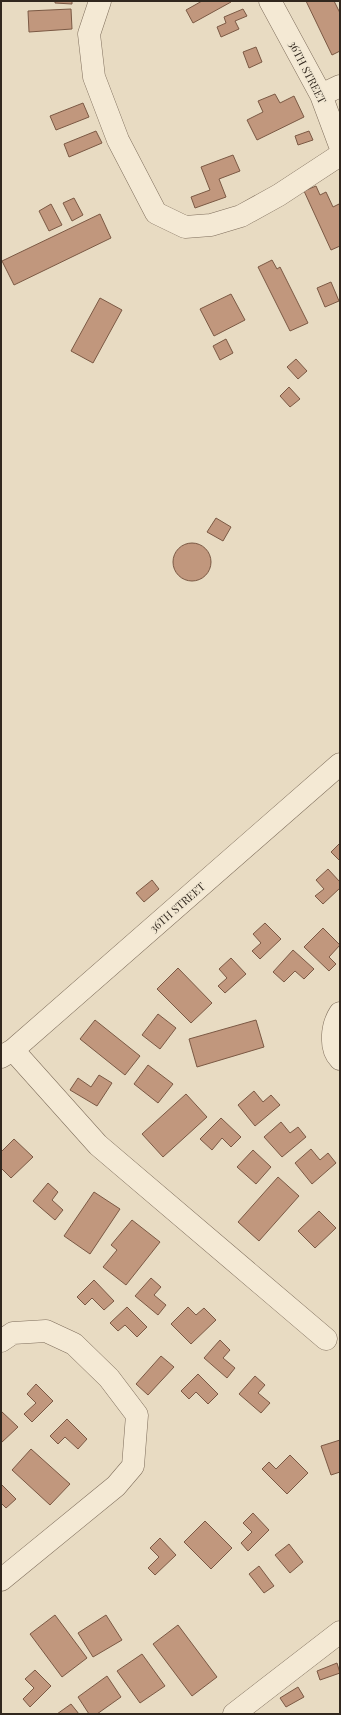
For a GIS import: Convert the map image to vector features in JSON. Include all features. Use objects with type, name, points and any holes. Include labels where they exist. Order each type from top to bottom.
[{"type":"street","points":[[100,1],[89,34],[94,78],[118,140],[156,213],[185,227],[211,225],[241,216],[279,195],[340,155]]},
{"type":"street","name":"36TH STREET","points":[[270,1],[331,90],[340,146]]},
{"type":"street","name":"36TH STREET","points":[[7,1054],[340,764]]},
{"type":"street","points":[[340,1013],[337,1018],[333,1042],[340,1059]]},
{"type":"street","points":[[7,1054],[98,1145],[326,1339]]},
{"type":"street","points":[[1,1341],[13,1333],[46,1331],[74,1344],[109,1378],[137,1414],[133,1466],[116,1486],[1,1580]]},
{"type":"street","points":[[234,1714],[340,1632]]},
{"type":"building","points":[[55,1],[72,1],[72,4],[55,3]]},
{"type":"building","points":[[202,1],[231,2],[193,23],[186,10]]},
{"type":"building","points":[[306,1],[334,1],[340,13],[340,51],[332,55]]},
{"type":"building","points":[[71,9],[72,29],[29,32],[28,11]]},
{"type":"building","points":[[243,9],[247,16],[235,21],[239,29],[221,37],[217,27],[226,23],[224,17]]},
{"type":"building","points":[[256,47],[262,62],[249,68],[243,52]]},
{"type":"building","points":[[275,94],[280,103],[294,96],[304,117],[257,140],[247,120],[263,112],[258,101]]},
{"type":"building","points":[[83,103],[89,117],[56,130],[50,116]]},
{"type":"building","points":[[96,131],[102,143],[69,157],[64,144]]},
{"type":"building","points":[[309,131],[313,140],[298,145],[295,136]]},
{"type":"building","points":[[233,155],[240,171],[219,179],[226,197],[195,208],[191,197],[210,190],[201,167]]},
{"type":"building","points":[[316,186],[320,195],[326,192],[333,207],[339,204],[340,207],[340,246],[331,250],[304,191]]},
{"type":"building","points":[[74,198],[83,215],[72,221],[63,203]]},
{"type":"building","points":[[51,204],[62,225],[49,231],[39,211]]},
{"type":"building","points":[[100,214],[111,238],[14,285],[2,261]]},
{"type":"building","points":[[272,260],[277,269],[280,267],[308,323],[290,331],[258,267]]},
{"type":"building","points":[[331,282],[339,301],[325,307],[317,288]]},
{"type":"building","points":[[231,294],[245,320],[214,336],[200,309]]},
{"type":"building","points":[[100,298],[122,310],[93,363],[71,351]]},
{"type":"building","points":[[226,339],[233,353],[220,360],[213,346]]},
{"type":"building","points":[[296,359],[307,371],[298,379],[287,367]]},
{"type":"building","points":[[289,387],[300,399],[290,407],[280,396]]},
{"type":"building","points":[[216,518],[231,527],[223,541],[207,532]]},
{"type":"building","points":[[188,543],[196,543],[206,548],[210,555],[210,569],[206,576],[196,581],[188,581],[178,576],[176,573],[173,566],[173,558],[178,548],[181,546]]},
{"type":"building","points":[[340,843],[340,861],[331,852]]},
{"type":"building","points":[[328,869],[340,882],[340,888],[323,904],[315,896],[324,889],[316,880]]},
{"type":"building","points":[[152,880],[159,889],[144,902],[136,893]]},
{"type":"building","points":[[265,923],[281,939],[260,959],[252,951],[261,943],[253,934]]},
{"type":"building","points":[[323,928],[340,945],[329,957],[336,964],[329,971],[304,947]]},
{"type":"building","points":[[293,950],[314,969],[304,979],[295,971],[284,982],[273,972]]},
{"type":"building","points":[[231,958],[246,974],[225,993],[218,986],[227,978],[219,969]]},
{"type":"building","points":[[178,968],[212,1003],[191,1023],[157,989]]},
{"type":"building","points":[[158,1014],[176,1028],[160,1049],[142,1035]]},
{"type":"building","points":[[95,1020],[140,1056],[125,1075],[80,1039]]},
{"type":"building","points":[[256,1020],[264,1047],[197,1067],[189,1039]]},
{"type":"building","points":[[148,1065],[173,1084],[158,1103],[134,1084]]},
{"type":"building","points":[[99,1075],[112,1083],[97,1106],[70,1090],[78,1078],[91,1087]]},
{"type":"building","points":[[254,1091],[263,1102],[271,1095],[280,1105],[255,1126],[238,1105]]},
{"type":"building","points":[[186,1094],[207,1117],[163,1157],[142,1134]]},
{"type":"building","points":[[221,1118],[241,1137],[231,1147],[222,1138],[212,1150],[200,1139]]},
{"type":"building","points":[[281,1122],[290,1133],[298,1127],[306,1137],[282,1157],[264,1137]]},
{"type":"building","points":[[14,1139],[33,1157],[11,1178],[1,1168],[1,1152]]},
{"type":"building","points":[[311,1149],[320,1160],[328,1153],[336,1163],[312,1184],[295,1163]]},
{"type":"building","points":[[253,1150],[271,1167],[256,1184],[237,1167]]},
{"type":"building","points":[[278,1177],[299,1196],[259,1241],[238,1222]]},
{"type":"building","points":[[48,1183],[58,1192],[52,1200],[63,1210],[55,1220],[33,1201]]},
{"type":"building","points":[[94,1192],[120,1209],[90,1254],[64,1236]]},
{"type":"building","points":[[319,1211],[336,1228],[315,1248],[298,1231]]},
{"type":"building","points":[[132,1220],[160,1242],[126,1285],[103,1267],[117,1250],[111,1245]]},
{"type":"building","points":[[151,1278],[161,1287],[154,1295],[166,1305],[158,1315],[135,1296]]},
{"type":"building","points":[[94,1280],[114,1301],[104,1310],[92,1298],[85,1305],[77,1297]]},
{"type":"building","points":[[127,1307],[147,1327],[137,1337],[125,1325],[118,1331],[110,1323]]},
{"type":"building","points":[[188,1307],[196,1315],[204,1308],[216,1320],[191,1344],[171,1324]]},
{"type":"building","points":[[220,1340],[230,1350],[223,1358],[235,1368],[227,1378],[204,1358]]},
{"type":"building","points":[[161,1356],[174,1367],[148,1395],[136,1384]]},
{"type":"building","points":[[198,1374],[218,1394],[208,1404],[196,1392],[189,1399],[181,1391]]},
{"type":"building","points":[[255,1376],[265,1385],[258,1393],[270,1403],[261,1413],[239,1394]]},
{"type":"building","points":[[36,1384],[53,1401],[32,1422],[24,1414],[36,1403],[27,1394]]},
{"type":"building","points":[[1,1411],[18,1427],[1,1443]]},
{"type":"building","points":[[67,1419],[87,1439],[78,1449],[65,1437],[58,1444],[50,1436]]},
{"type":"building","points":[[340,1440],[340,1472],[331,1475],[321,1446]]},
{"type":"building","points":[[31,1449],[70,1484],[50,1505],[12,1470]]},
{"type":"building","points":[[290,1455],[308,1473],[287,1494],[262,1469],[269,1462],[276,1469]]},
{"type":"building","points":[[1,1484],[16,1499],[6,1508],[1,1503]]},
{"type":"building","points":[[253,1513],[269,1530],[248,1551],[241,1543],[252,1532],[243,1523]]},
{"type":"building","points":[[205,1521],[232,1548],[211,1569],[184,1542]]},
{"type":"building","points":[[160,1538],[176,1555],[155,1575],[148,1568],[159,1557],[150,1548]]},
{"type":"building","points":[[289,1544],[303,1562],[290,1573],[275,1555]]},
{"type":"building","points":[[259,1566],[274,1586],[264,1593],[249,1574]]},
{"type":"building","points":[[55,1615],[87,1658],[62,1677],[30,1634]]},
{"type":"building","points":[[106,1615],[122,1640],[93,1657],[78,1633]]},
{"type":"building","points":[[178,1625],[217,1677],[192,1696],[153,1644]]},
{"type":"building","points":[[142,1654],[165,1686],[140,1703],[117,1671]]},
{"type":"building","points":[[337,1663],[340,1673],[320,1680],[317,1671]]},
{"type":"building","points":[[35,1670],[51,1686],[30,1707],[23,1699],[34,1688],[25,1679]]},
{"type":"building","points":[[107,1676],[121,1697],[97,1714],[89,1714],[78,1697]]},
{"type":"building","points":[[298,1687],[304,1697],[286,1707],[280,1698]]},
{"type":"building","points":[[71,1704],[79,1714],[57,1714]]}]
